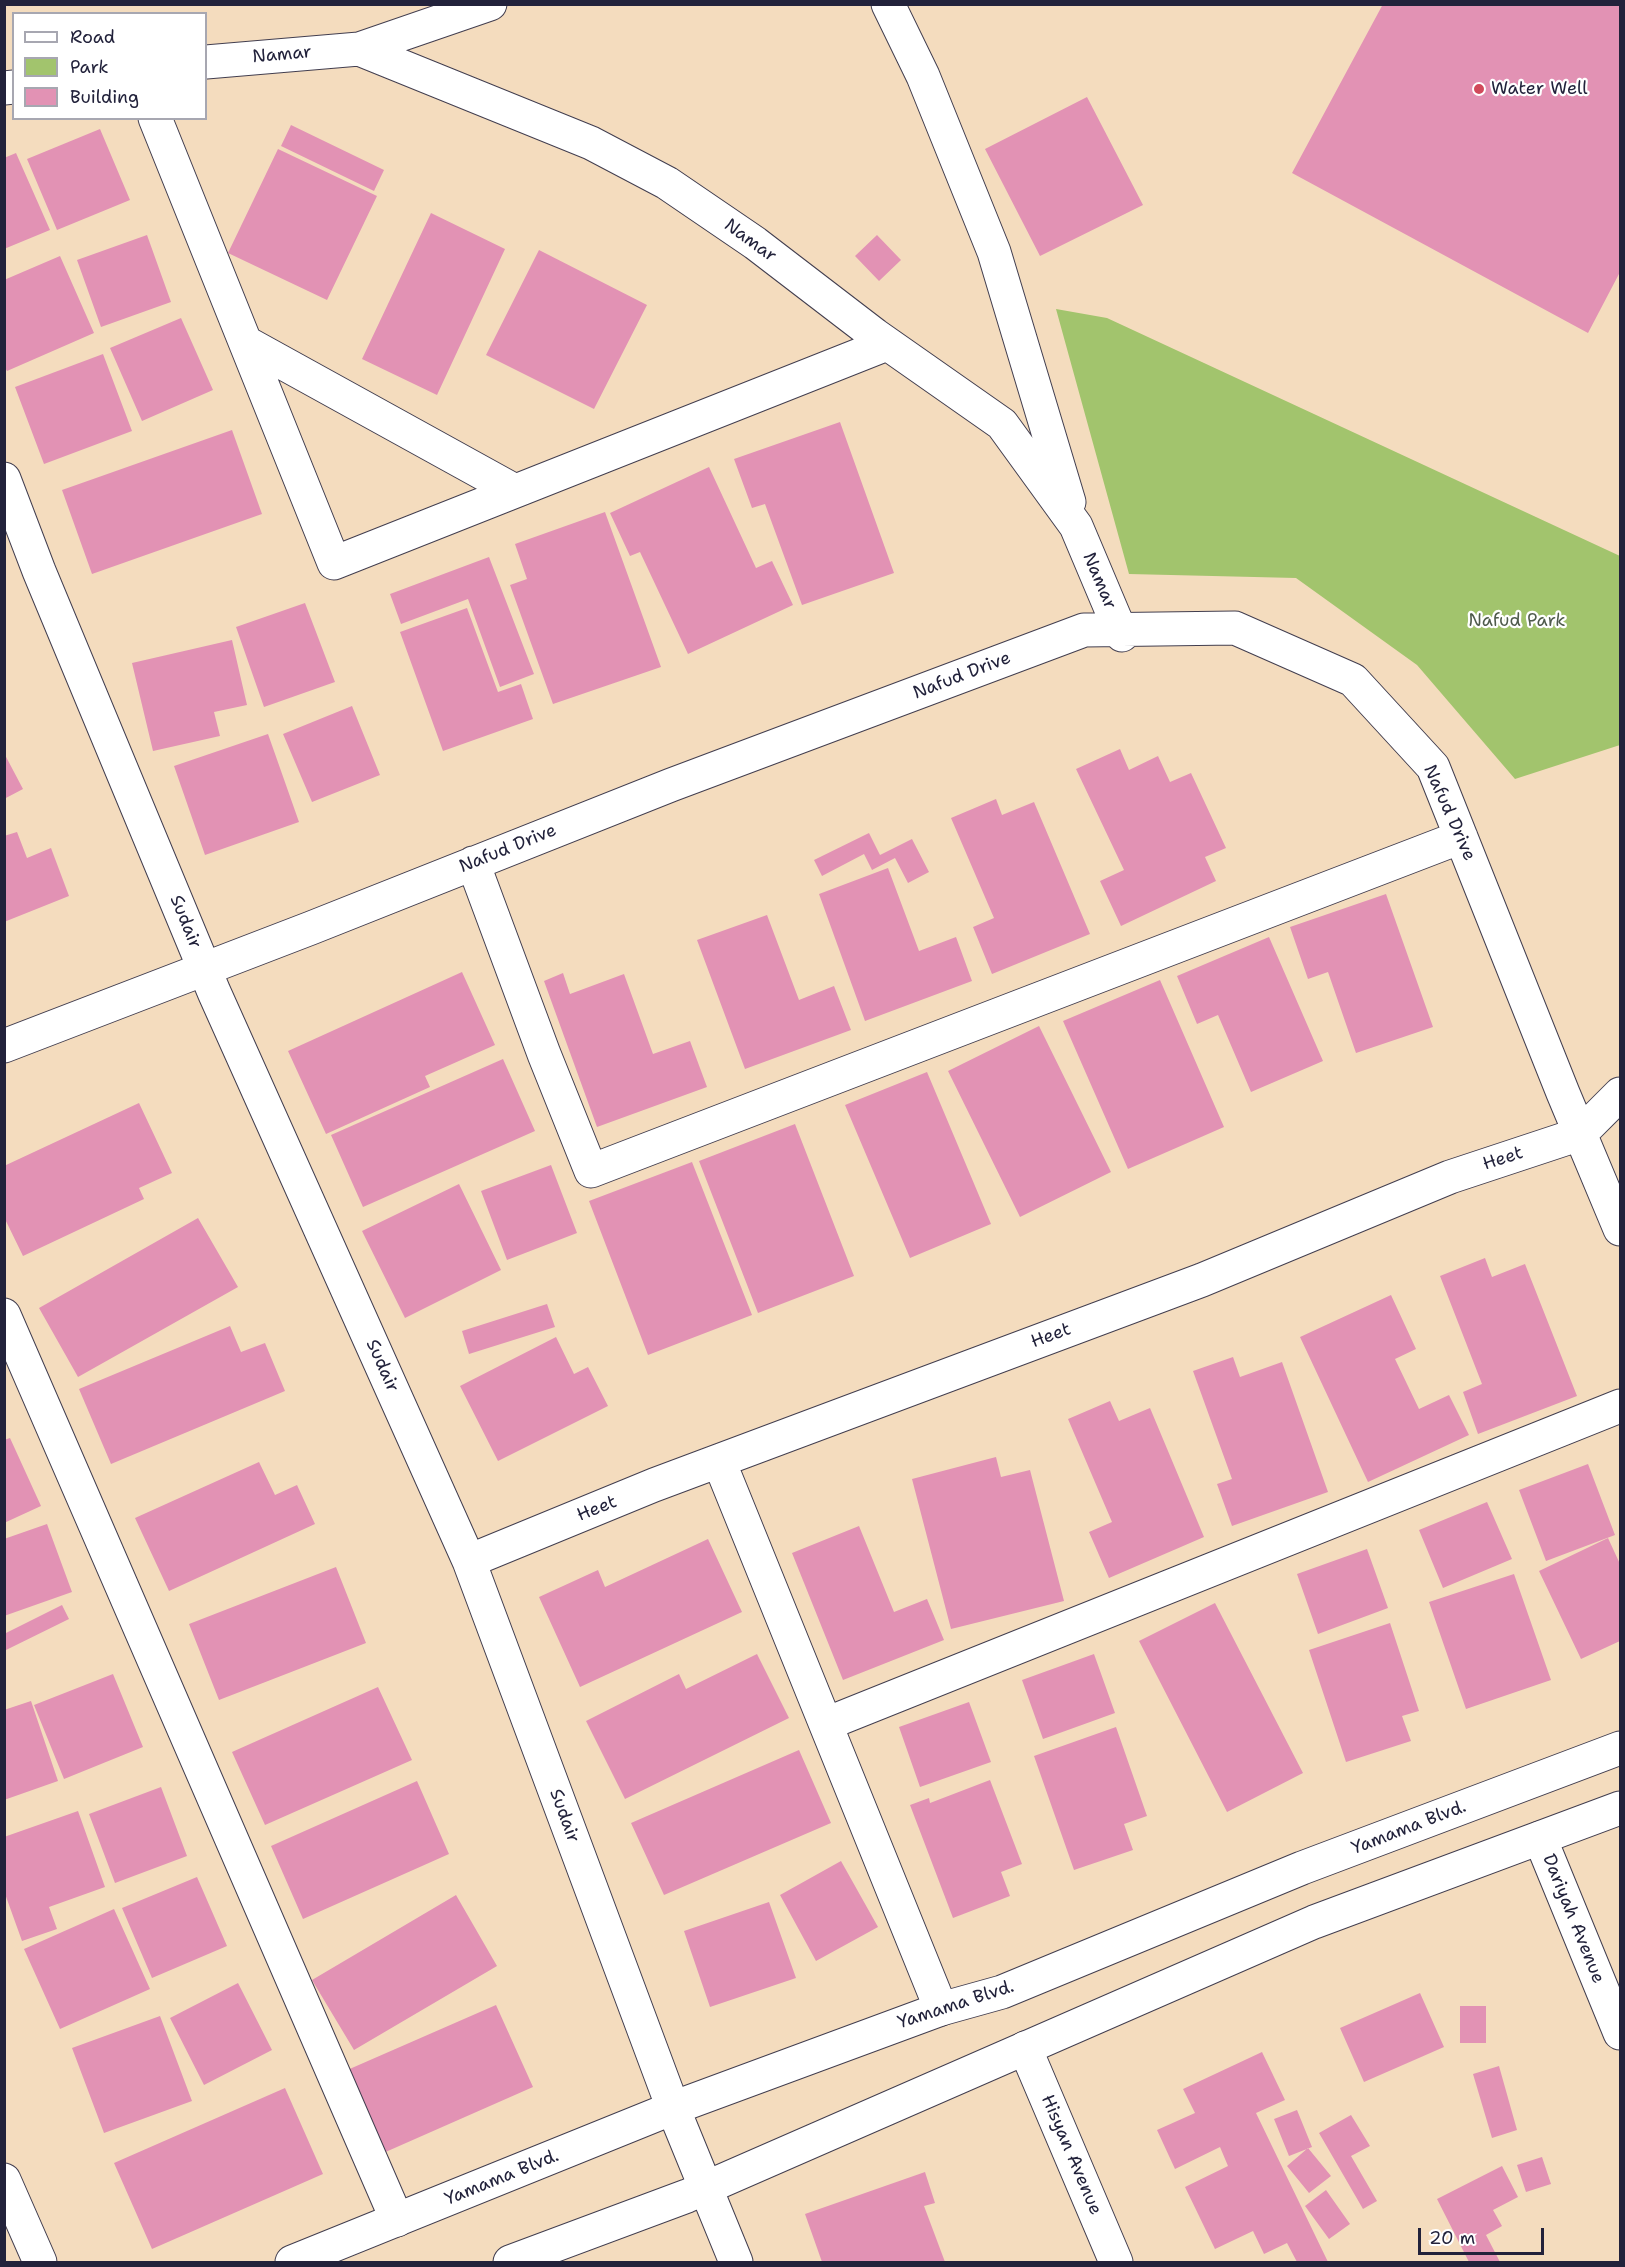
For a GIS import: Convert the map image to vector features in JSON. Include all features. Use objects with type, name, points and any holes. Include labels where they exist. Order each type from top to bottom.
[{"type":"street","name":"Namar","points":[[207,62],[359,49],[490,4]]},
{"type":"street","name":"Namar","points":[[888,4],[923,76],[994,252],[1076,526],[1120,633]]},
{"type":"street","name":"Namar","points":[[359,49],[591,143],[667,183],[755,243],[887,344],[1002,424],[1076,526]]},
{"type":"street","points":[[156,120],[334,563],[887,344]]},
{"type":"street","points":[[245,342],[515,491]]},
{"type":"street","name":"Sudair","points":[[4,478],[39,571],[204,969],[469,1560],[673,2108],[736,2262]]},
{"type":"street","name":"Nafud Drive","points":[[4,1046],[671,785],[1084,630],[1120,633],[1235,628],[1353,680],[1433,767],[1620,1229]]},
{"type":"street","points":[[473,863],[543,1054],[591,1171],[1461,837]]},
{"type":"street","name":"Heet","points":[[469,1560],[719,1461],[1202,1280],[1450,1177],[1580,1134],[1620,1094]]},
{"type":"street","points":[[4,1315],[397,2220]]},
{"type":"street","points":[[826,1724],[1620,1406]]},
{"type":"street","points":[[719,1461],[941,2008]]},
{"type":"street","name":"Yamama Blvd.","points":[[292,2262],[673,2108],[941,2008],[1002,1992],[1302,1868],[1620,1748]]},
{"type":"street","points":[[510,2262],[704,2188],[1314,1922],[1620,1808]]},
{"type":"street","name":"Dariyah Avenue","points":[[1540,1838],[1620,2033]]},
{"type":"street","name":"Hisyan Avenue","points":[[1025,2048],[1116,2262]]},
{"type":"street","points":[[4,2180],[40,2262]]},
{"type":"green space","name":"Nafud Park","points":[[1056,309],[1107,318],[1620,556],[1620,745],[1515,779],[1417,665],[1296,578],[1129,574]]},
{"type":"building","name":"Water Well","points":[[1383,4],[1620,4],[1620,272],[1588,333],[1292,173]]},
{"type":"building","points":[[1087,97],[1143,205],[1040,256],[985,149]]},
{"type":"building","points":[[291,125],[384,170],[374,191],[281,146]]},
{"type":"building","points":[[100,129],[130,200],[57,230],[27,159]]},
{"type":"building","points":[[278,149],[377,196],[327,300],[228,253]]},
{"type":"building","points":[[16,153],[50,230],[4,249],[4,158]]},
{"type":"building","points":[[431,213],[505,249],[437,395],[362,359]]},
{"type":"building","points":[[147,235],[171,302],[101,327],[77,260]]},
{"type":"building","points":[[877,235],[901,260],[879,281],[855,256]]},
{"type":"building","points":[[539,250],[647,305],[594,409],[486,355]]},
{"type":"building","points":[[60,256],[94,333],[7,371],[4,366],[4,280]]},
{"type":"building","points":[[181,318],[213,390],[142,421],[110,348]]},
{"type":"building","points":[[103,354],[132,431],[44,464],[15,387]]},
{"type":"building","points":[[840,422],[894,573],[802,605],[765,504],[752,508],[734,459]]},
{"type":"building","points":[[232,430],[262,514],[92,574],[62,490]]},
{"type":"building","points":[[709,467],[756,568],[772,561],[793,605],[688,654],[640,552],[630,556],[610,513]]},
{"type":"building","points":[[605,512],[661,667],[553,704],[510,585],[527,579],[515,544]]},
{"type":"building","points":[[489,557],[534,674],[500,687],[468,599],[401,624],[390,594]]},
{"type":"building","points":[[305,603],[335,682],[264,707],[236,627]]},
{"type":"building","points":[[467,608],[498,692],[521,684],[533,719],[443,751],[400,632]]},
{"type":"building","points":[[232,640],[247,705],[214,712],[220,736],[153,751],[132,663]]},
{"type":"building","points":[[352,706],[380,775],[312,802],[283,734]]},
{"type":"building","points":[[268,734],[299,822],[205,855],[174,766]]},
{"type":"building","points":[[1120,749],[1129,770],[1158,756],[1170,782],[1191,773],[1226,848],[1205,857],[1216,881],[1121,926],[1100,881],[1124,870],[1076,769]]},
{"type":"building","points":[[4,753],[23,789],[4,799]]},
{"type":"building","points":[[996,799],[1002,815],[1034,802],[1090,934],[992,974],[973,927],[994,918],[951,818]]},
{"type":"building","points":[[17,832],[27,858],[51,848],[69,896],[4,922],[4,836]]},
{"type":"building","points":[[869,833],[880,855],[912,839],[929,872],[908,883],[895,858],[872,870],[864,854],[822,876],[814,860]]},
{"type":"building","points":[[888,868],[919,951],[956,937],[972,981],[865,1021],[819,894]]},
{"type":"building","points":[[1386,894],[1433,1027],[1356,1053],[1328,972],[1308,979],[1290,927]]},
{"type":"building","points":[[767,915],[799,1000],[834,986],[851,1030],[745,1069],[697,940]]},
{"type":"building","points":[[1269,937],[1323,1061],[1251,1092],[1218,1015],[1197,1024],[1177,976]]},
{"type":"building","points":[[462,972],[495,1045],[425,1076],[430,1087],[326,1134],[288,1051]]},
{"type":"building","points":[[563,973],[570,994],[624,974],[653,1054],[690,1041],[707,1087],[597,1127],[544,981]]},
{"type":"building","points":[[1160,980],[1224,1127],[1128,1169],[1063,1021]]},
{"type":"building","points":[[1039,1026],[1111,1172],[1020,1217],[948,1071]]},
{"type":"building","points":[[503,1059],[535,1131],[363,1207],[331,1135]]},
{"type":"building","points":[[927,1072],[991,1224],[910,1258],[845,1105]]},
{"type":"building","points":[[139,1103],[172,1173],[139,1188],[144,1199],[23,1256],[4,1217],[4,1166]]},
{"type":"building","points":[[795,1124],[854,1276],[758,1313],[699,1161]]},
{"type":"building","points":[[692,1162],[752,1315],[648,1355],[589,1201]]},
{"type":"building","points":[[551,1165],[577,1233],[507,1260],[481,1191]]},
{"type":"building","points":[[459,1184],[501,1270],[405,1318],[362,1231]]},
{"type":"building","points":[[198,1218],[238,1287],[78,1377],[39,1308]]},
{"type":"building","points":[[1485,1258],[1492,1277],[1525,1264],[1577,1396],[1478,1434],[1463,1392],[1482,1384],[1440,1276]]},
{"type":"building","points":[[1391,1295],[1416,1349],[1395,1359],[1419,1409],[1449,1395],[1469,1435],[1368,1482],[1300,1337]]},
{"type":"building","points":[[547,1304],[555,1327],[469,1354],[462,1331]]},
{"type":"building","points":[[230,1326],[241,1352],[265,1343],[285,1391],[111,1464],[79,1389]]},
{"type":"building","points":[[556,1337],[574,1374],[588,1367],[608,1406],[498,1461],[460,1386]]},
{"type":"building","points":[[1233,1357],[1240,1377],[1282,1362],[1328,1492],[1232,1526],[1217,1484],[1232,1479],[1193,1371]]},
{"type":"building","points":[[1110,1401],[1119,1421],[1150,1408],[1204,1537],[1109,1578],[1089,1532],[1112,1522],[1068,1419]]},
{"type":"building","points":[[10,1438],[41,1506],[4,1523],[4,1440]]},
{"type":"building","points":[[996,1457],[1001,1477],[1030,1470],[1064,1601],[951,1629],[912,1479]]},
{"type":"building","points":[[259,1462],[275,1495],[297,1485],[315,1524],[169,1591],[135,1518]]},
{"type":"building","points":[[1588,1464],[1615,1535],[1546,1561],[1519,1490]]},
{"type":"building","points":[[1487,1502],[1512,1559],[1443,1588],[1419,1530]]},
{"type":"building","points":[[47,1524],[72,1592],[4,1616],[4,1539]]},
{"type":"building","points":[[859,1526],[894,1612],[927,1599],[944,1640],[843,1680],[792,1553]]},
{"type":"building","points":[[1608,1538],[1620,1564],[1620,1641],[1581,1659],[1539,1571]]},
{"type":"building","points":[[708,1539],[742,1612],[580,1687],[539,1597],[598,1570],[605,1587]]},
{"type":"building","points":[[1367,1549],[1388,1608],[1318,1634],[1297,1574]]},
{"type":"building","points":[[336,1567],[366,1643],[219,1700],[189,1624]]},
{"type":"building","points":[[1514,1574],[1551,1680],[1466,1709],[1429,1602]]},
{"type":"building","points":[[1215,1603],[1303,1773],[1227,1812],[1139,1641]]},
{"type":"building","points":[[62,1605],[69,1619],[4,1651],[4,1634]]},
{"type":"building","points":[[1390,1623],[1419,1711],[1402,1716],[1411,1741],[1346,1762],[1309,1650]]},
{"type":"building","points":[[757,1654],[789,1718],[625,1799],[586,1721],[679,1674],[686,1689]]},
{"type":"building","points":[[1094,1654],[1115,1713],[1043,1739],[1022,1680]]},
{"type":"building","points":[[113,1674],[143,1747],[64,1779],[34,1705]]},
{"type":"building","points":[[378,1687],[412,1760],[265,1825],[232,1752]]},
{"type":"building","points":[[31,1701],[58,1781],[4,1800],[4,1710]]},
{"type":"building","points":[[969,1702],[991,1762],[920,1787],[899,1727]]},
{"type":"building","points":[[1116,1727],[1147,1816],[1124,1824],[1133,1850],[1074,1870],[1034,1756]]},
{"type":"building","points":[[799,1750],[831,1823],[664,1895],[631,1823]]},
{"type":"building","points":[[990,1780],[1022,1864],[1001,1872],[1010,1896],[953,1918],[910,1805],[929,1798],[930,1803]]},
{"type":"building","points":[[417,1781],[449,1854],[303,1919],[271,1846]]},
{"type":"building","points":[[161,1787],[187,1856],[115,1883],[89,1814]]},
{"type":"building","points":[[78,1811],[105,1887],[49,1907],[57,1929],[22,1941],[4,1891],[4,1837]]},
{"type":"building","points":[[841,1861],[878,1927],[816,1961],[780,1895]]},
{"type":"building","points":[[197,1877],[227,1946],[152,1978],[122,1908]]},
{"type":"building","points":[[456,1895],[497,1966],[354,2050],[312,1980]]},
{"type":"building","points":[[769,1902],[796,1978],[710,2007],[684,1931]]},
{"type":"building","points":[[114,1909],[150,1989],[60,2029],[24,1949]]},
{"type":"building","points":[[238,1983],[272,2050],[204,2085],[170,2018]]},
{"type":"building","points":[[1420,1993],[1444,2047],[1364,2082],[1340,2028]]},
{"type":"building","points":[[496,2005],[533,2087],[381,2154],[345,2071]]},
{"type":"building","points":[[1460,2006],[1486,2006],[1486,2043],[1460,2043]]},
{"type":"building","points":[[160,2016],[192,2101],[104,2133],[72,2048]]},
{"type":"building","points":[[1262,2052],[1285,2100],[1256,2113],[1328,2262],[1297,2262],[1287,2243],[1264,2254],[1253,2231],[1215,2249],[1185,2187],[1228,2166],[1220,2147],[1175,2169],[1157,2130],[1195,2113],[1183,2089]]},
{"type":"building","points":[[1499,2066],[1517,2130],[1492,2138],[1473,2074]]},
{"type":"building","points":[[285,2088],[323,2174],[152,2249],[114,2163]]},
{"type":"building","points":[[1297,2110],[1312,2147],[1289,2156],[1274,2119]]},
{"type":"building","points":[[1351,2115],[1370,2146],[1351,2156],[1377,2201],[1363,2209],[1319,2133]]},
{"type":"building","points":[[1308,2148],[1331,2176],[1309,2193],[1287,2166]]},
{"type":"building","points":[[1542,2157],[1551,2184],[1526,2192],[1517,2165]]},
{"type":"building","points":[[1502,2166],[1518,2197],[1493,2210],[1502,2226],[1486,2235],[1500,2262],[1469,2262],[1437,2199]]},
{"type":"building","points":[[925,2172],[935,2203],[924,2206],[945,2262],[822,2262],[805,2214]]},
{"type":"building","points":[[1326,2190],[1350,2224],[1329,2239],[1305,2206]]},
{"type":"place","name":"Water Well","points":[[1479,89]]}]
